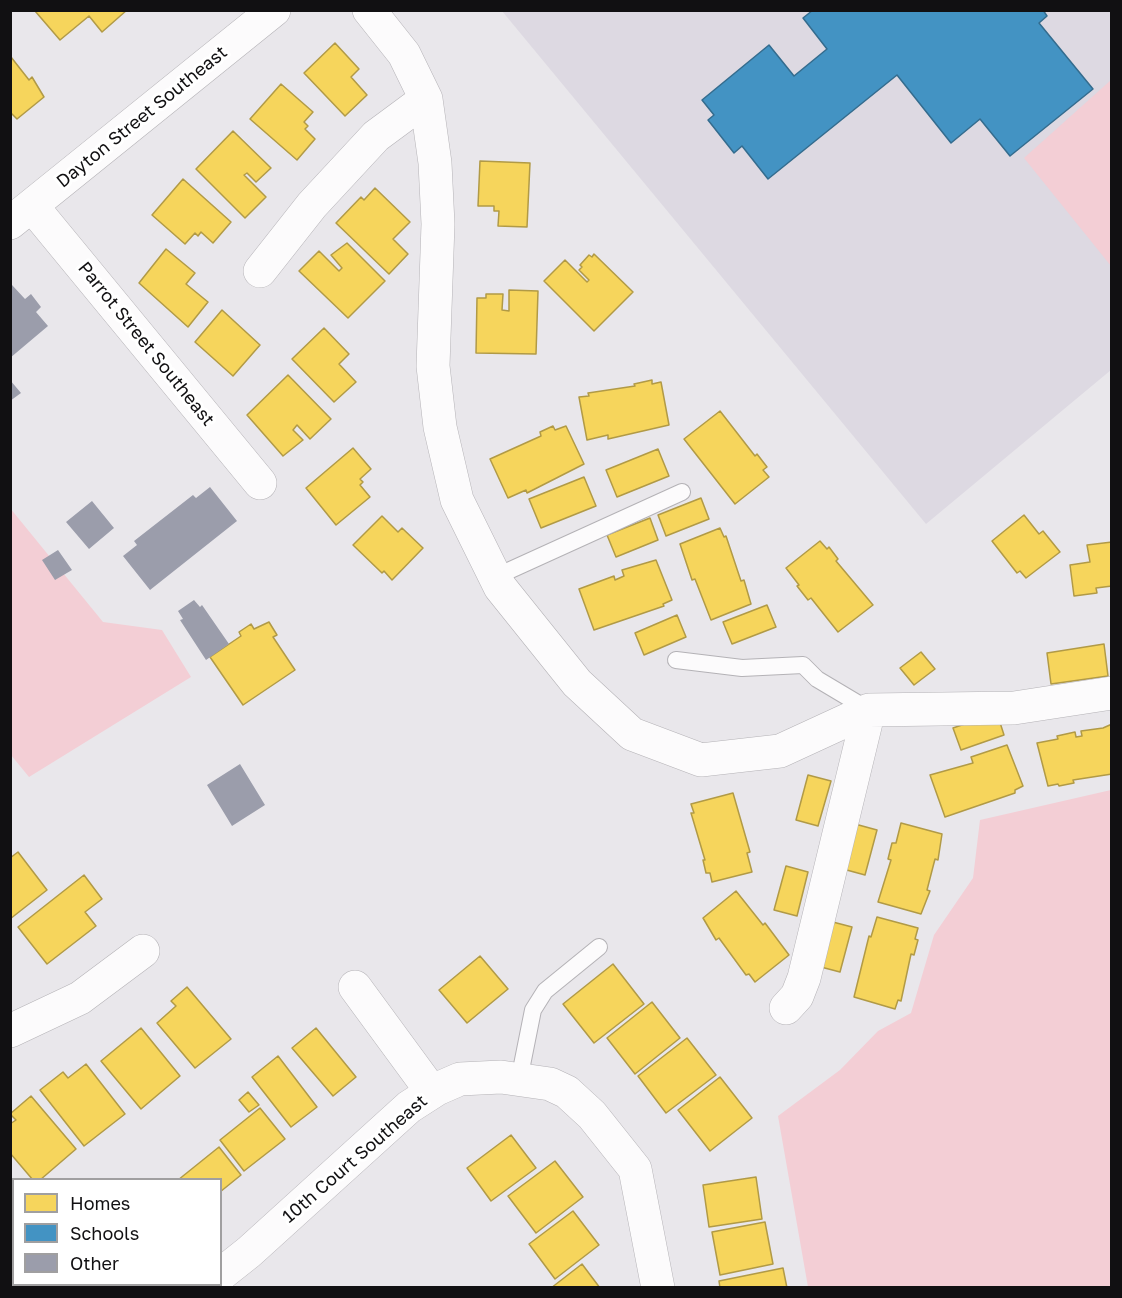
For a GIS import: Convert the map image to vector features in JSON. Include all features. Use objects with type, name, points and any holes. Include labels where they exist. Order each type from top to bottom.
[{"type":"street","name":"Dayton Street Southeast","points":[[21,214],[274,10]]},
{"type":"street","points":[[369,10],[404,54],[426,99],[435,163],[438,224],[433,366],[440,427],[457,500],[500,587],[577,683],[632,734],[701,760],[780,751],[869,710],[1014,708],[1112,693]]},
{"type":"street","points":[[260,271],[312,205],[376,136],[426,99]]},
{"type":"street","name":"Parrot Street Southeast","points":[[21,214],[260,483]]},
{"type":"street","points":[[786,1008],[796,996],[804,978],[869,710]]},
{"type":"street","points":[[10,1031],[80,998],[143,951]]},
{"type":"street","points":[[355,987],[432,1092]]},
{"type":"street","name":"10th Court Southeast","points":[[222,1273],[409,1107],[432,1092],[460,1079],[501,1077],[550,1084],[567,1092],[592,1115],[635,1169],[658,1287]]},
{"type":"lane","points":[[495,577],[682,492]]},
{"type":"lane","points":[[676,660],[742,668],[803,665],[817,679],[869,710]]},
{"type":"lane","points":[[519,1080],[532,1010],[545,991],[599,947]]},
{"type":"shaded area","points":[[502,11],[1111,11],[1111,370],[926,524]]},
{"type":"shaded area","points":[[1111,80],[1111,266],[1024,158]]},
{"type":"shaded area","points":[[10,508],[103,622],[162,630],[191,677],[29,777],[11,755]]},
{"type":"shaded area","points":[[1111,790],[1111,1287],[808,1287],[778,1116],[840,1070],[878,1031],[911,1013],[934,935],[973,878],[980,820]]},
{"type":"building: Homes","points":[[127,10],[102,32],[89,16],[60,40],[35,11]]},
{"type":"building: Homes","points":[[335,43],[359,69],[351,77],[367,95],[345,116],[304,73]]},
{"type":"building: Homes","points":[[11,57],[29,80],[32,77],[44,97],[17,119],[10,112]]},
{"type":"building: Homes","points":[[281,84],[313,112],[304,122],[308,126],[305,129],[315,139],[297,160],[250,119]]},
{"type":"building: Homes","points":[[233,131],[271,168],[256,182],[247,173],[244,175],[266,197],[245,218],[196,169]]},
{"type":"building: Homes","points":[[480,161],[530,163],[527,227],[498,226],[499,211],[494,211],[494,206],[478,206]]},
{"type":"building: Homes","points":[[183,179],[231,222],[213,243],[201,232],[198,236],[195,233],[185,244],[152,215]]},
{"type":"building: Homes","points":[[375,188],[410,222],[393,239],[408,254],[389,274],[336,223],[361,197],[364,200]]},
{"type":"building: Homes","points":[[347,243],[385,281],[348,318],[299,271],[319,251],[339,271],[342,268],[331,255]]},
{"type":"building: Homes","points":[[166,249],[195,273],[186,284],[208,302],[188,327],[139,283]]},
{"type":"building: Homes","points":[[594,254],[633,292],[594,331],[544,281],[565,260],[587,282],[589,280],[579,270],[582,267],[580,265],[589,255],[592,257]]},
{"type":"building: Homes","points":[[509,290],[538,291],[536,354],[476,353],[477,298],[486,298],[486,294],[503,294],[502,310],[509,311]]},
{"type":"building: Homes","points":[[222,310],[260,345],[233,376],[195,342]]},
{"type":"building: Homes","points":[[324,328],[349,354],[339,364],[356,382],[334,402],[292,359]]},
{"type":"building: Homes","points":[[288,375],[331,419],[310,439],[297,425],[293,430],[303,440],[283,456],[247,415]]},
{"type":"building: Homes","points":[[652,380],[652,384],[661,382],[669,425],[608,439],[608,435],[587,440],[579,397],[589,396],[588,393],[635,386],[634,384]]},
{"type":"building: Homes","points":[[720,411],[755,456],[757,454],[767,467],[763,470],[769,477],[735,504],[684,439]]},
{"type":"building: Homes","points":[[553,426],[555,430],[566,426],[584,464],[527,493],[526,490],[508,498],[490,459],[541,436],[540,432]]},
{"type":"building: Homes","points":[[353,448],[371,469],[360,479],[363,482],[360,485],[370,497],[336,525],[306,488]]},
{"type":"building: Homes","points":[[658,449],[669,476],[617,497],[606,470]]},
{"type":"building: Homes","points":[[584,477],[596,506],[541,528],[529,499]]},
{"type":"building: Homes","points":[[701,498],[709,519],[666,536],[658,515]]},
{"type":"building: Homes","points":[[1024,515],[1039,534],[1043,531],[1060,552],[1026,578],[1020,571],[1017,573],[992,541]]},
{"type":"building: Homes","points":[[382,516],[398,532],[402,528],[423,548],[392,580],[353,545]]},
{"type":"building: Homes","points":[[650,518],[658,540],[616,557],[607,535]]},
{"type":"building: Homes","points":[[720,528],[724,537],[726,536],[741,581],[744,580],[751,604],[711,620],[695,579],[692,580],[680,544]]},
{"type":"building: Homes","points":[[820,541],[827,549],[829,547],[838,559],[836,561],[873,605],[838,632],[811,598],[808,600],[786,568]]},
{"type":"building: Homes","points":[[1112,542],[1112,586],[1096,588],[1097,593],[1074,596],[1070,565],[1090,562],[1087,545]]},
{"type":"building: Homes","points":[[656,560],[672,600],[663,604],[664,606],[594,630],[579,589],[614,576],[615,580],[624,576],[622,570]]},
{"type":"building: Homes","points":[[767,605],[776,627],[732,644],[723,622]]},
{"type":"building: Homes","points":[[677,615],[686,637],[644,655],[635,633]]},
{"type":"building: Homes","points":[[269,622],[277,635],[273,637],[295,670],[243,705],[210,657],[241,636],[239,632],[251,624],[254,629]]},
{"type":"building: Homes","points":[[1104,644],[1108,676],[1051,684],[1047,653]]},
{"type":"building: Homes","points":[[921,652],[935,669],[914,685],[900,668]]},
{"type":"building: Homes","points":[[997,713],[1004,735],[961,750],[953,728]]},
{"type":"building: Homes","points":[[1112,724],[1112,774],[1073,780],[1074,783],[1059,786],[1058,784],[1048,786],[1037,743],[1058,739],[1057,736],[1075,732],[1076,737],[1082,736],[1081,731],[1103,728]]},
{"type":"building: Homes","points":[[1007,745],[1023,786],[1015,790],[1015,793],[945,817],[930,775],[973,763],[971,757]]},
{"type":"building: Homes","points":[[808,775],[831,781],[818,826],[796,820]]},
{"type":"building: Homes","points":[[733,793],[750,852],[747,853],[752,872],[712,882],[710,873],[706,873],[703,860],[705,860],[691,813],[694,813],[691,804]]},
{"type":"building: Homes","points":[[901,823],[942,834],[938,860],[935,859],[927,890],[930,891],[921,914],[878,902],[891,860],[888,859],[892,843],[896,843]]},
{"type":"building: Homes","points":[[855,824],[877,830],[865,875],[843,869]]},
{"type":"building: Homes","points":[[18,852],[47,890],[10,919],[10,858]]},
{"type":"building: Homes","points":[[786,866],[808,872],[797,916],[774,910]]},
{"type":"building: Homes","points":[[84,875],[102,899],[85,912],[96,926],[47,964],[18,927]]},
{"type":"building: Homes","points":[[736,891],[763,925],[765,923],[789,955],[755,982],[749,974],[746,975],[719,938],[716,940],[703,918]]},
{"type":"building: Homes","points":[[877,917],[918,928],[915,939],[918,940],[914,955],[911,954],[901,1001],[898,1000],[895,1009],[854,997],[869,936],[871,937]]},
{"type":"building: Homes","points":[[829,921],[852,927],[840,972],[817,966]]},
{"type":"building: Homes","points":[[480,956],[508,989],[467,1023],[439,990]]},
{"type":"building: Homes","points":[[613,964],[644,1004],[594,1043],[563,1004]]},
{"type":"building: Homes","points":[[187,987],[231,1039],[195,1068],[157,1023],[176,1006],[171,1001]]},
{"type":"building: Homes","points":[[652,1002],[680,1038],[635,1074],[607,1038]]},
{"type":"building: Homes","points":[[141,1028],[180,1076],[141,1109],[101,1061]]},
{"type":"building: Homes","points":[[316,1028],[356,1077],[333,1096],[292,1048]]},
{"type":"building: Homes","points":[[687,1038],[716,1075],[666,1113],[638,1076]]},
{"type":"building: Homes","points":[[278,1056],[317,1107],[291,1127],[252,1077]]},
{"type":"building: Homes","points":[[86,1064],[125,1114],[84,1146],[40,1090],[63,1072],[68,1078]]},
{"type":"building: Homes","points":[[720,1077],[752,1118],[710,1151],[678,1110]]},
{"type":"building: Homes","points":[[248,1092],[259,1105],[249,1112],[239,1100]]},
{"type":"building: Homes","points":[[31,1096],[76,1149],[42,1178],[31,1178],[10,1153],[10,1124],[16,1120],[10,1114]]},
{"type":"building: Homes","points":[[260,1108],[285,1139],[244,1171],[220,1140]]},
{"type":"building: Homes","points":[[511,1135],[536,1168],[491,1201],[467,1168]]},
{"type":"building: Homes","points":[[219,1147],[241,1175],[222,1190],[222,1178],[180,1178]]},
{"type":"building: Homes","points":[[555,1161],[583,1197],[536,1233],[508,1196]]},
{"type":"building: Homes","points":[[756,1177],[762,1219],[709,1227],[703,1185]]},
{"type":"building: Homes","points":[[573,1211],[599,1245],[555,1279],[529,1244]]},
{"type":"building: Homes","points":[[765,1222],[773,1264],[720,1275],[712,1232]]},
{"type":"building: Homes","points":[[582,1264],[600,1288],[551,1288]]},
{"type":"building: Homes","points":[[783,1268],[787,1288],[720,1288],[719,1281]]},
{"type":"building: Homes","points":[[58,1286],[106,1286],[107,1288],[56,1288]]},
{"type":"building: Schools","points":[[813,10],[1043,10],[1047,16],[1039,23],[1093,89],[1010,156],[980,119],[951,143],[897,75],[768,179],[742,146],[734,153],[708,120],[714,115],[702,100],[769,45],[794,76],[827,49],[803,18]]},
{"type":"building: Other","points":[[12,285],[25,299],[31,294],[41,307],[36,312],[48,326],[10,358]]},
{"type":"building: Other","points":[[10,380],[21,393],[10,401]]},
{"type":"building: Other","points":[[210,487],[237,521],[150,590],[123,556],[137,545],[134,541],[193,495],[196,498]]},
{"type":"building: Other","points":[[92,501],[114,528],[89,549],[66,522]]},
{"type":"building: Other","points":[[58,550],[72,570],[55,580],[42,560]]},
{"type":"building: Other","points":[[194,600],[200,607],[202,605],[229,644],[206,660],[180,620],[183,619],[178,611]]},
{"type":"building: Other","points":[[240,764],[265,805],[232,826],[207,785]]}]
